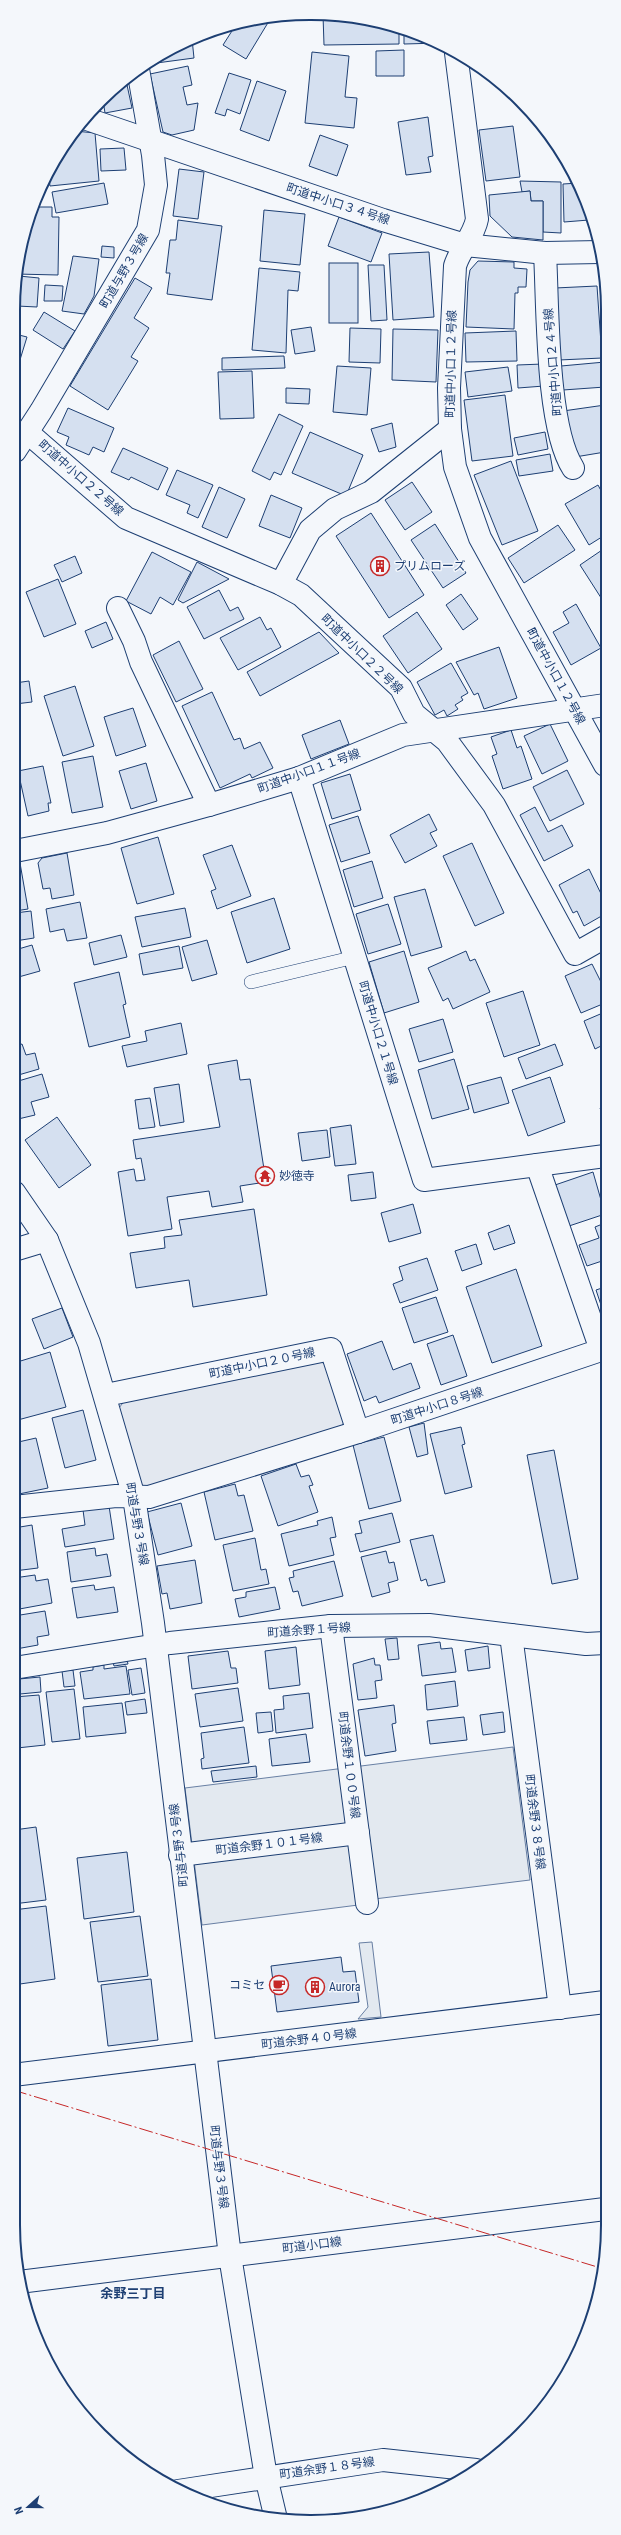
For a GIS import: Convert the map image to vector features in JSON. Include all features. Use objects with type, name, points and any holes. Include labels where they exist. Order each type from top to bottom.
[{"type":"street","name":"町道中小口１２号線","points":[[457,60],[477,218],[475,230],[465,245],[455,266],[449,388],[450,429],[455,467],[480,538],[601,756]]},
{"type":"street","name":"町道与野３号線","points":[[20,443],[148,230],[156,186],[151,141],[139,76]]},
{"type":"street","name":"町道中小口３４号線","points":[[91,120],[383,220],[465,245],[545,253],[595,252]]},
{"type":"street","name":"町道中小口２４号線","points":[[545,253],[554,392],[562,444],[573,468]]},
{"type":"street","points":[[281,584],[310,530],[335,509],[371,492],[450,429]]},
{"type":"street","name":"町道中小口２２号線","points":[[27,432],[126,518],[281,584],[301,595],[401,688],[414,714],[447,742],[494,805],[575,954],[601,940]]},
{"type":"street","points":[[118,608],[134,641],[141,662],[209,805]]},
{"type":"street","name":"町道中小口１１号線","points":[[20,849],[107,833],[209,805],[299,778],[403,735],[574,708],[601,705]]},
{"type":"street","name":"町道中小口２１号線","points":[[299,778],[424,1180],[537,1165]]},
{"type":"street","points":[[537,1165],[601,1157]]},
{"type":"street","name":"町道中小口８号線","points":[[20,1506],[116,1496],[149,1497],[358,1432],[601,1350],[537,1165]]},
{"type":"street","name":"町道与野３号線","points":[[20,1201],[47,1240],[90,1343],[134,1497],[155,1645],[230,2256],[266,2477],[275,2513]]},
{"type":"street","points":[[20,1248],[47,1240]]},
{"type":"street","name":"町道中小口２０号線","points":[[106,1396],[332,1349],[358,1432]]},
{"type":"street","name":"町道余野１号線","points":[[20,1667],[155,1645],[331,1626],[429,1625],[586,1644],[601,1643]]},
{"type":"street","name":"町道余野１００号線","points":[[331,1626],[367,1903]]},
{"type":"street","name":"町道余野３８号線","points":[[511,1635],[560,2008]]},
{"type":"street","name":"町道余野１０１号線","points":[[180,1855],[358,1833]]},
{"type":"street","name":"町道余野４０号線","points":[[20,2074],[204,2053],[601,2003]]},
{"type":"street","name":"町道小口線","points":[[26,2281],[601,2210]]},
{"type":"street","name":"町道余野１８号線","points":[[191,2489],[383,2460],[467,2469]]},
{"type":"lane","points":[[252,982],[355,957]]},
{"type":"shaded area","points":[[318,1360],[328,1366],[345,1420],[342,1426],[142,1491],[119,1408],[125,1400]]},
{"type":"shaded area","points":[[513,1747],[530,1880],[366,1900],[366,1904],[202,1925],[185,1788]]},
{"type":"shaded area","points":[[372,1942],[381,2017],[358,2019],[368,2007],[359,1943]]},
{"type":"building","points":[[323,21],[348,22],[399,34],[399,44],[324,45]]},
{"type":"building","points":[[268,23],[246,59],[223,45],[232,31]]},
{"type":"building","points":[[404,35],[425,43],[404,44]]},
{"type":"building","points":[[193,45],[194,58],[159,63]]},
{"type":"building","points":[[404,50],[404,76],[376,76],[376,51]]},
{"type":"building","points":[[312,52],[349,56],[345,97],[357,98],[354,128],[305,123]]},
{"type":"building","points":[[188,66],[192,85],[183,87],[187,105],[198,103],[194,130],[172,135],[163,132],[150,74]]},
{"type":"building","points":[[229,73],[251,80],[240,114],[227,109],[225,116],[215,113]]},
{"type":"building","points":[[257,81],[286,91],[269,141],[240,130]]},
{"type":"building","points":[[127,86],[132,108],[105,113],[104,106]]},
{"type":"building","points":[[428,117],[433,156],[428,157],[431,172],[406,175],[398,122]]},
{"type":"building","points":[[513,126],[520,177],[486,181],[479,130]]},
{"type":"building","points":[[82,132],[95,133],[99,181],[50,186],[50,183],[59,165]]},
{"type":"building","points":[[320,135],[348,145],[337,176],[309,166]]},
{"type":"building","points":[[124,148],[126,170],[101,171],[100,149]]},
{"type":"building","points":[[179,169],[204,172],[198,219],[173,216]]},
{"type":"building","points":[[520,181],[561,182],[561,233],[543,232],[543,201],[531,201],[530,191],[522,192]]},
{"type":"building","points":[[104,183],[108,204],[56,213],[52,192]]},
{"type":"building","points":[[572,183],[587,220],[564,222],[563,184]]},
{"type":"building","points":[[530,191],[531,201],[543,201],[543,240],[512,237],[490,216],[489,195]]},
{"type":"building","points":[[39,207],[52,207],[52,217],[59,217],[58,275],[22,274],[30,235]]},
{"type":"building","points":[[264,210],[305,214],[300,265],[260,261]]},
{"type":"building","points":[[339,217],[382,233],[371,262],[328,246]]},
{"type":"building","points":[[178,220],[222,226],[212,300],[167,294],[170,273],[166,273],[170,240],[176,240]]},
{"type":"building","points":[[102,246],[114,247],[114,258],[101,257]]},
{"type":"building","points":[[429,252],[434,317],[393,320],[389,254]]},
{"type":"building","points":[[73,256],[99,259],[94,296],[84,314],[62,311]]},
{"type":"building","points":[[478,261],[514,262],[514,268],[527,269],[526,287],[518,287],[518,293],[515,293],[514,329],[466,327],[470,270]]},
{"type":"building","points":[[329,263],[358,263],[358,323],[329,323]]},
{"type":"building","points":[[368,265],[384,265],[387,320],[371,321]]},
{"type":"building","points":[[259,268],[300,272],[298,291],[288,290],[286,353],[252,350]]},
{"type":"building","points":[[22,276],[39,278],[37,307],[20,306]]},
{"type":"building","points":[[135,278],[152,288],[134,318],[149,328],[131,357],[138,361],[108,410],[70,386]]},
{"type":"building","points":[[45,285],[63,286],[62,301],[44,301]]},
{"type":"building","points":[[597,286],[601,358],[559,360],[555,288]]},
{"type":"building","points":[[44,312],[75,331],[63,349],[33,330]]},
{"type":"building","points":[[311,327],[315,351],[295,354],[291,330]]},
{"type":"building","points":[[350,328],[381,329],[380,363],[349,362]]},
{"type":"building","points":[[393,329],[438,330],[436,382],[392,380]]},
{"type":"building","points":[[516,331],[517,361],[466,362],[465,333]]},
{"type":"building","points":[[20,335],[27,337],[20,360]]},
{"type":"building","points":[[284,356],[285,368],[222,370],[222,358]]},
{"type":"building","points":[[601,362],[601,387],[563,390],[561,366]]},
{"type":"building","points":[[543,364],[544,386],[518,388],[517,365]]},
{"type":"building","points":[[337,366],[371,368],[367,415],[333,412]]},
{"type":"building","points":[[508,367],[512,391],[468,397],[465,372]]},
{"type":"building","points":[[252,371],[254,418],[220,419],[218,372]]},
{"type":"building","points":[[286,388],[310,389],[309,404],[286,403]]},
{"type":"building","points":[[505,395],[513,456],[472,461],[464,400]]},
{"type":"building","points":[[601,406],[601,453],[575,457],[563,411]]},
{"type":"building","points":[[68,408],[114,428],[104,452],[93,447],[89,455],[66,445],[69,437],[57,432]]},
{"type":"building","points":[[279,414],[303,426],[281,475],[274,472],[270,480],[252,471]]},
{"type":"building","points":[[392,423],[396,447],[379,452],[371,429]]},
{"type":"building","points":[[310,432],[363,455],[346,496],[292,473]]},
{"type":"building","points":[[545,432],[548,449],[518,455],[514,438]]},
{"type":"building","points":[[123,448],[168,468],[158,490],[131,477],[129,480],[111,472]]},
{"type":"building","points":[[550,454],[553,471],[519,476],[516,460]]},
{"type":"building","points":[[511,461],[538,531],[502,545],[474,475]]},
{"type":"building","points":[[177,470],[213,485],[198,518],[187,513],[190,505],[166,495]]},
{"type":"building","points":[[412,482],[432,512],[405,530],[385,500]]},
{"type":"building","points":[[598,485],[601,491],[601,538],[589,545],[565,504]]},
{"type":"building","points":[[219,487],[245,499],[227,538],[202,527]]},
{"type":"building","points":[[271,495],[302,508],[290,538],[259,526]]},
{"type":"building","name":"プリムローズ","points":[[371,513],[424,595],[389,618],[336,536]]},
{"type":"building","points":[[435,524],[466,573],[443,588],[411,540]]},
{"type":"building","points":[[558,525],[575,550],[524,583],[508,558]]},
{"type":"building","points":[[601,551],[601,598],[580,565]]},
{"type":"building","points":[[152,552],[191,572],[173,605],[160,597],[151,614],[126,601]]},
{"type":"building","points":[[75,556],[82,573],[62,582],[54,565]]},
{"type":"building","points":[[197,562],[229,579],[183,603],[178,600]]},
{"type":"building","points":[[58,579],[76,624],[44,637],[26,592]]},
{"type":"building","points":[[219,590],[230,611],[238,607],[244,619],[204,639],[187,607]]},
{"type":"building","points":[[461,594],[478,619],[463,630],[446,605]]},
{"type":"building","points":[[576,604],[601,648],[571,665],[553,632],[569,623],[563,612]]},
{"type":"building","points":[[417,612],[442,649],[408,673],[383,636]]},
{"type":"building","points":[[260,617],[267,630],[271,628],[281,647],[238,670],[220,638]]},
{"type":"building","points":[[106,622],[113,639],[92,648],[85,631]]},
{"type":"building","points":[[319,632],[339,653],[260,696],[247,672]]},
{"type":"building","points":[[179,641],[203,689],[176,702],[153,655]]},
{"type":"building","points":[[499,647],[517,698],[484,709],[478,693],[474,695],[456,662]]},
{"type":"building","points":[[451,663],[468,693],[461,697],[463,700],[455,705],[458,709],[447,716],[444,710],[435,715],[417,682]]},
{"type":"building","points":[[29,681],[32,702],[20,703],[20,682]]},
{"type":"building","points":[[75,686],[94,746],[63,756],[44,696]]},
{"type":"building","points":[[212,692],[234,740],[240,738],[244,749],[260,742],[273,768],[252,778],[250,774],[220,788],[182,706]]},
{"type":"building","points":[[133,708],[146,746],[116,756],[104,717]]},
{"type":"building","points":[[340,720],[349,744],[311,759],[302,735]]},
{"type":"building","points":[[550,724],[568,761],[542,774],[524,736]]},
{"type":"building","points":[[511,730],[517,748],[521,746],[532,779],[503,789],[492,756],[497,754],[491,737]]},
{"type":"building","points":[[93,756],[103,807],[72,813],[62,762]]},
{"type":"building","points":[[146,763],[157,801],[131,809],[119,771]]},
{"type":"building","points":[[43,766],[51,803],[48,803],[49,811],[28,816],[20,780],[20,771]]},
{"type":"building","points":[[567,770],[584,804],[550,821],[533,787]]},
{"type":"building","points":[[350,774],[361,810],[332,819],[321,783]]},
{"type":"building","points":[[535,807],[548,832],[562,825],[573,846],[544,861],[520,815]]},
{"type":"building","points":[[429,814],[437,830],[430,833],[437,846],[405,863],[390,835]]},
{"type":"building","points":[[358,816],[370,853],[341,862],[329,825]]},
{"type":"building","points":[[158,837],[174,894],[137,904],[121,848]]},
{"type":"building","points":[[472,843],[504,913],[475,926],[443,856]]},
{"type":"building","points":[[232,845],[251,896],[217,909],[211,891],[216,889],[203,855]]},
{"type":"building","points":[[67,853],[74,895],[52,899],[50,888],[43,889],[38,863],[42,858]]},
{"type":"building","points":[[372,861],[383,898],[354,907],[343,870]]},
{"type":"building","points":[[20,863],[28,909],[20,910]]},
{"type":"building","points":[[589,869],[601,894],[601,916],[584,926],[577,911],[573,913],[559,885]]},
{"type":"building","points":[[425,889],[442,947],[411,956],[394,897]]},
{"type":"building","points":[[274,898],[290,949],[247,963],[231,912]]},
{"type":"building","points":[[80,902],[87,938],[67,941],[64,929],[50,932],[46,909]]},
{"type":"building","points":[[388,904],[401,944],[368,954],[356,914]]},
{"type":"building","points":[[185,908],[191,937],[142,947],[135,917]]},
{"type":"building","points":[[31,911],[34,938],[20,940],[20,912]]},
{"type":"building","points":[[121,935],[127,957],[94,965],[89,943]]},
{"type":"building","points":[[207,940],[217,974],[192,981],[182,947]]},
{"type":"building","points":[[32,945],[40,971],[20,977],[20,949]]},
{"type":"building","points":[[179,946],[183,968],[143,975],[139,954]]},
{"type":"building","points":[[404,951],[419,1002],[384,1013],[369,962]]},
{"type":"building","points":[[466,951],[470,961],[475,959],[490,992],[453,1009],[448,998],[443,1001],[428,968]]},
{"type":"building","points":[[592,964],[601,982],[601,1005],[581,1013],[565,976]]},
{"type":"building","points":[[119,972],[126,1004],[123,1005],[130,1037],[89,1047],[74,983]]},
{"type":"building","points":[[523,991],[540,1045],[504,1057],[486,1003]]},
{"type":"building","points":[[601,1014],[601,1046],[595,1049],[584,1021]]},
{"type":"building","points":[[443,1019],[453,1052],[419,1062],[409,1029]]},
{"type":"building","points":[[181,1023],[187,1054],[127,1067],[122,1046],[147,1041],[145,1031]]},
{"type":"building","points":[[22,1044],[26,1055],[35,1053],[39,1069],[20,1075],[20,1045]]},
{"type":"building","points":[[555,1044],[563,1065],[526,1079],[518,1058]]},
{"type":"building","points":[[454,1059],[469,1109],[432,1119],[418,1070]]},
{"type":"building","points":[[237,1060],[240,1080],[250,1079],[266,1182],[240,1186],[243,1202],[212,1207],[209,1191],[167,1197],[172,1229],[128,1236],[118,1172],[134,1169],[136,1181],[145,1180],[141,1158],[136,1159],[133,1140],[220,1127],[208,1065]]},
{"type":"building","points":[[42,1074],[49,1097],[31,1102],[35,1115],[20,1119],[20,1081]]},
{"type":"building","points":[[501,1077],[509,1103],[474,1113],[467,1086]]},
{"type":"building","points":[[550,1077],[565,1122],[528,1136],[512,1090]]},
{"type":"building","points":[[179,1084],[184,1122],[160,1126],[154,1088]]},
{"type":"building","points":[[150,1098],[155,1127],[139,1129],[135,1100]]},
{"type":"building","points":[[57,1117],[91,1165],[59,1188],[25,1140]]},
{"type":"building","points":[[351,1125],[356,1164],[335,1166],[330,1128]]},
{"type":"building","points":[[327,1130],[330,1157],[302,1161],[298,1133]]},
{"type":"building","points":[[373,1172],[376,1198],[351,1201],[348,1175]]},
{"type":"building","points":[[593,1172],[601,1200],[601,1215],[569,1226],[555,1185]]},
{"type":"building","points":[[413,1204],[421,1233],[389,1242],[381,1213]]},
{"type":"building","points":[[254,1209],[267,1295],[193,1307],[189,1280],[136,1288],[130,1253],[165,1248],[164,1237],[182,1235],[179,1220]]},
{"type":"building","points":[[509,1225],[515,1243],[494,1250],[488,1233]]},
{"type":"building","points":[[601,1225],[601,1261],[587,1266],[579,1245],[599,1238],[595,1227]]},
{"type":"building","points":[[476,1244],[482,1264],[462,1271],[455,1251]]},
{"type":"building","points":[[427,1258],[438,1290],[400,1303],[393,1284],[403,1280],[399,1267]]},
{"type":"building","points":[[516,1269],[542,1346],[492,1363],[466,1287]]},
{"type":"building","points":[[601,1288],[601,1305],[596,1290]]},
{"type":"building","points":[[436,1297],[448,1332],[414,1343],[402,1308]]},
{"type":"building","points":[[62,1308],[73,1337],[44,1349],[32,1319]]},
{"type":"building","points":[[453,1335],[467,1376],[441,1385],[427,1344]]},
{"type":"building","points":[[382,1341],[393,1370],[411,1363],[420,1388],[379,1403],[376,1396],[364,1401],[347,1354]]},
{"type":"building","points":[[50,1352],[66,1407],[20,1419],[20,1361]]},
{"type":"building","points":[[83,1410],[96,1460],[65,1468],[52,1418]]},
{"type":"building","points":[[424,1423],[428,1454],[417,1457],[409,1427]]},
{"type":"building","points":[[461,1427],[465,1444],[462,1445],[472,1487],[445,1494],[430,1434]]},
{"type":"building","points":[[384,1437],[401,1501],[369,1509],[353,1445]]},
{"type":"building","points":[[36,1438],[48,1488],[20,1494],[20,1442]]},
{"type":"building","points":[[554,1450],[578,1579],[552,1584],[527,1455]]},
{"type":"building","points":[[296,1464],[301,1477],[309,1475],[313,1485],[309,1486],[318,1512],[278,1526],[261,1476]]},
{"type":"building","points":[[235,1484],[238,1496],[244,1495],[253,1531],[215,1540],[204,1492]]},
{"type":"building","points":[[181,1503],[192,1546],[158,1555],[147,1512]]},
{"type":"building","points":[[109,1506],[114,1539],[65,1547],[62,1529],[85,1525],[83,1510]]},
{"type":"building","points":[[392,1513],[400,1542],[360,1552],[355,1534],[362,1533],[359,1521]]},
{"type":"building","points":[[332,1517],[336,1537],[330,1538],[334,1555],[289,1566],[281,1534],[318,1525],[317,1521]]},
{"type":"building","points":[[32,1525],[38,1568],[20,1570],[20,1527]]},
{"type":"building","points":[[433,1535],[445,1582],[428,1586],[426,1579],[421,1581],[410,1540]]},
{"type":"building","points":[[255,1538],[261,1570],[266,1569],[269,1584],[233,1591],[223,1545]]},
{"type":"building","points":[[95,1548],[96,1556],[107,1554],[111,1576],[71,1582],[67,1552]]},
{"type":"building","points":[[386,1551],[389,1563],[394,1562],[398,1580],[388,1583],[390,1592],[372,1597],[361,1557]]},
{"type":"building","points":[[195,1560],[202,1603],[170,1609],[167,1593],[162,1594],[157,1566]]},
{"type":"building","points":[[334,1561],[343,1596],[302,1606],[298,1591],[293,1592],[289,1578],[294,1577],[293,1571]]},
{"type":"building","points":[[35,1575],[36,1581],[48,1579],[52,1603],[20,1609],[20,1577]]},
{"type":"building","points":[[94,1585],[95,1590],[114,1587],[118,1612],[77,1618],[72,1588]]},
{"type":"building","points":[[275,1587],[280,1609],[239,1617],[235,1599],[246,1597],[246,1592]]},
{"type":"building","points":[[45,1611],[49,1635],[37,1637],[38,1645],[20,1648],[20,1615]]},
{"type":"building","points":[[397,1638],[399,1659],[388,1660],[385,1639]]},
{"type":"building","points":[[440,1642],[441,1649],[452,1648],[456,1672],[422,1676],[418,1645]]},
{"type":"building","points":[[488,1646],[490,1668],[468,1671],[465,1650]]},
{"type":"building","points":[[296,1647],[300,1685],[269,1689],[265,1651]]},
{"type":"building","points":[[228,1651],[231,1668],[236,1668],[238,1683],[192,1689],[188,1656]]},
{"type":"building","points":[[374,1658],[375,1665],[380,1665],[382,1680],[375,1681],[377,1698],[358,1700],[353,1664]]},
{"type":"building","points":[[127,1660],[128,1664],[114,1666],[113,1662]]},
{"type":"building","points":[[104,1665],[104,1669],[126,1666],[130,1694],[84,1699],[80,1672],[93,1670],[93,1667]]},
{"type":"building","points":[[141,1668],[145,1693],[132,1695],[128,1670]]},
{"type":"building","points":[[73,1670],[75,1686],[64,1687],[62,1671]]},
{"type":"building","points":[[40,1677],[41,1692],[20,1694],[20,1679]]},
{"type":"building","points":[[455,1681],[458,1706],[427,1710],[425,1685]]},
{"type":"building","points":[[238,1688],[243,1721],[200,1727],[195,1694]]},
{"type":"building","points":[[74,1689],[80,1739],[52,1742],[46,1692]]},
{"type":"building","points":[[309,1693],[313,1728],[276,1733],[274,1710],[284,1709],[283,1696]]},
{"type":"building","points":[[39,1695],[45,1745],[20,1748],[20,1697]]},
{"type":"building","points":[[145,1699],[147,1713],[127,1715],[125,1702]]},
{"type":"building","points":[[122,1703],[126,1733],[86,1737],[83,1707]]},
{"type":"building","points":[[394,1705],[396,1723],[392,1724],[396,1751],[365,1756],[358,1710]]},
{"type":"building","points":[[271,1712],[273,1731],[258,1733],[256,1713]]},
{"type":"building","points":[[503,1712],[505,1732],[483,1735],[480,1715]]},
{"type":"building","points":[[464,1717],[467,1740],[430,1744],[427,1721]]},
{"type":"building","points":[[244,1727],[249,1763],[202,1769],[201,1759],[204,1758],[201,1733]]},
{"type":"building","points":[[306,1734],[310,1762],[272,1766],[269,1739]]},
{"type":"building","points":[[256,1766],[257,1777],[213,1782],[211,1771]]},
{"type":"building","points":[[36,1827],[46,1900],[20,1903],[20,1829]]},
{"type":"building","points":[[127,1852],[134,1912],[84,1919],[77,1858]]},
{"type":"building","points":[[46,1906],[55,1979],[20,1984],[20,1909]]},
{"type":"building","points":[[140,1916],[148,1976],[98,1982],[90,1922]]},
{"type":"building","name":"Aurora","points":[[341,1957],[343,1972],[355,1971],[359,2002],[277,2012],[271,1966]]},
{"type":"building","points":[[151,1979],[158,2040],[108,2046],[101,1985]]},
{"type":"power","points":[[20,2092],[598,2267]]},
{"type":"place","name":"プリムローズ","points":[[380,566]]},
{"type":"place","name":"妙徳寺","points":[[265,1176]]},
{"type":"place","name":"コミセ","points":[[279,1985]]},
{"type":"place","name":"Aurora","points":[[315,1987]]},
{"type":"district","name":"余野三丁目","points":[[133,2293]]}]
